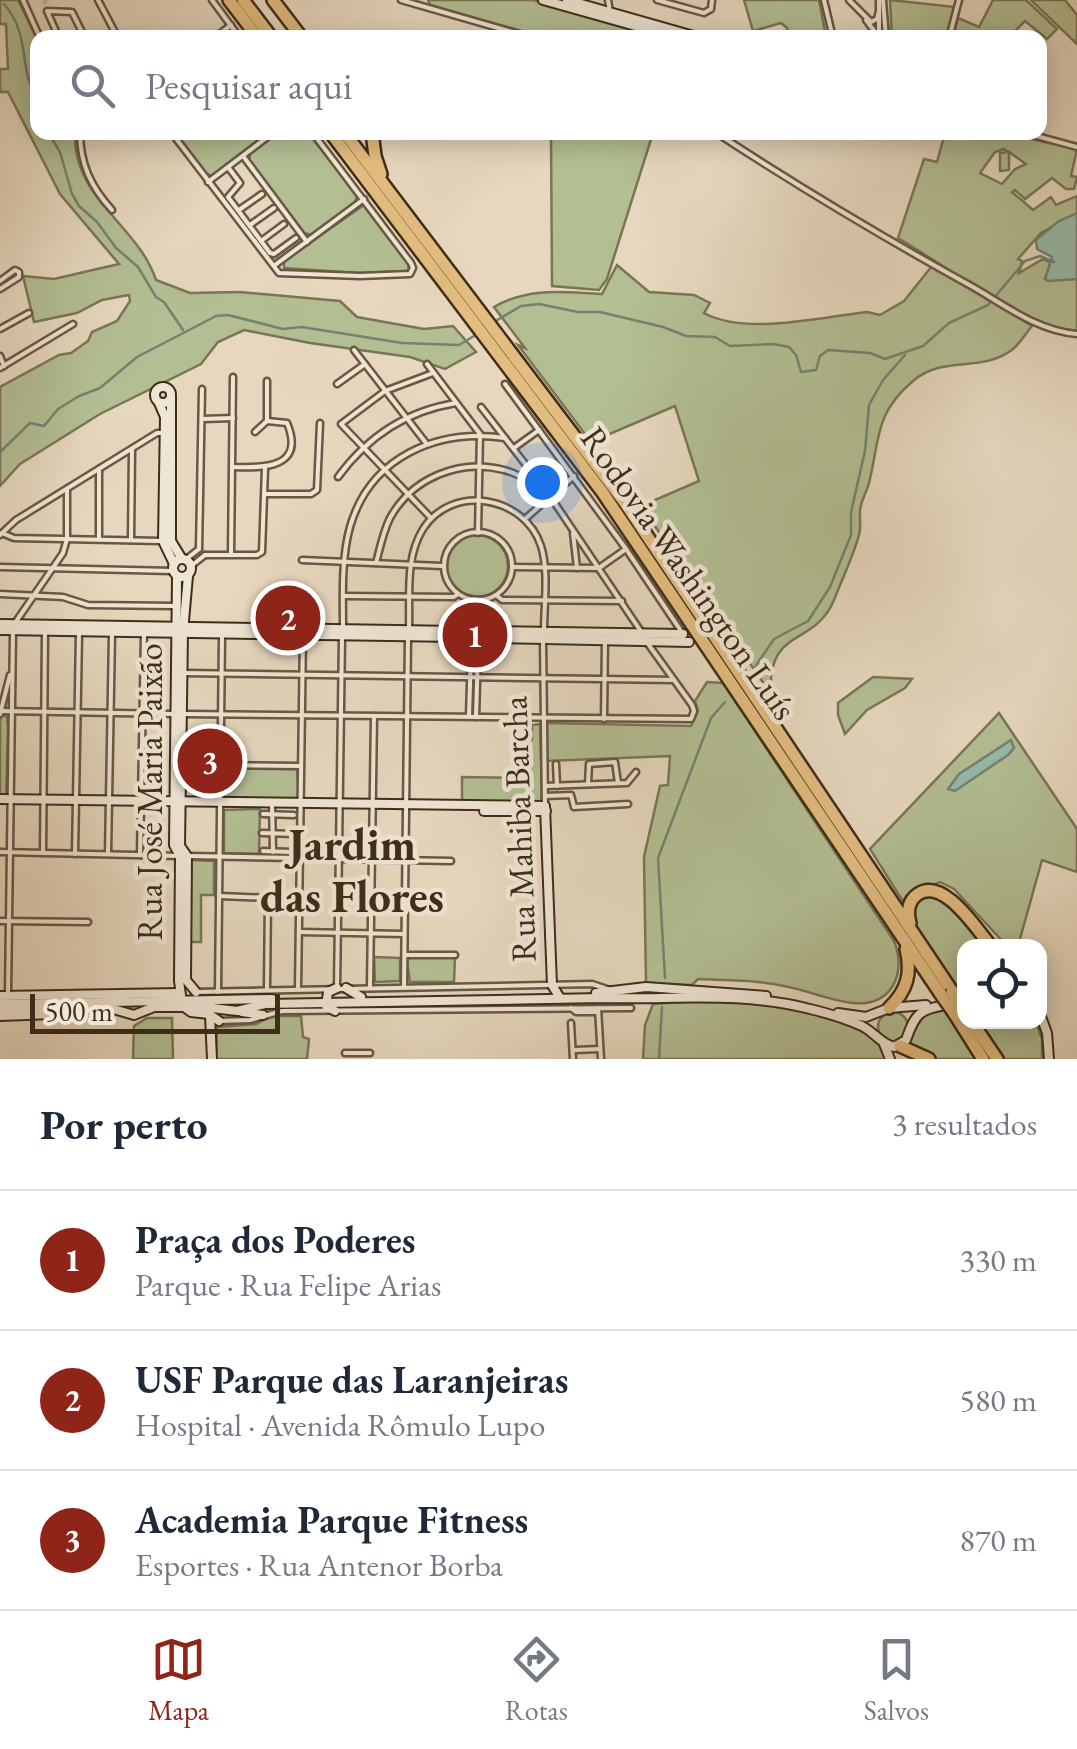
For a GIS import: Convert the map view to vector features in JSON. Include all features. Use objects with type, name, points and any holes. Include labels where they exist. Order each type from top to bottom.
[{"type":"highway","points":[[229,0],[252,30]]},
{"type":"highway","points":[[243,0],[266,30]]},
{"type":"highway","points":[[274,0],[296,30]]},
{"type":"highway","points":[[328,140],[366,179]]},
{"type":"highway","name":"Rodovia Washington Luís","points":[[336,140],[642,528],[926,953],[946,992]]},
{"type":"highway","name":"Rodovia Washington Luís","points":[[350,140],[479,318]]},
{"type":"highway","points":[[373,140],[376,164],[388,191]]},
{"type":"highway","name":"Rodovia Washington Luís","points":[[490,332],[646,554],[893,923],[957,1009]]},
{"type":"highway","points":[[926,953],[908,914],[916,896],[929,890],[946,895],[985,939]]},
{"type":"highway","points":[[891,1010],[910,970],[906,950],[893,923]]},
{"type":"highway","name":"Rodovia Washington Luís","points":[[972,1029],[993,1058]]},
{"type":"highway","name":"Rodovia Washington Luís","points":[[976,1029],[993,1058]]},
{"type":"highway","points":[[899,1046],[929,1059]]},
{"type":"street","points":[[24,0],[37,30]]},
{"type":"street","points":[[98,0],[114,30]]},
{"type":"street","points":[[212,0],[234,30]]},
{"type":"street","points":[[401,0],[422,2],[506,30]]},
{"type":"street","points":[[542,0],[591,6],[655,30]]},
{"type":"street","points":[[567,0],[669,30]]},
{"type":"street","points":[[608,0],[610,12]]},
{"type":"street","points":[[657,0],[702,13],[710,10],[712,0]]},
{"type":"street","points":[[824,0],[831,30]]},
{"type":"street","points":[[850,0],[875,30]]},
{"type":"street","points":[[860,12],[874,22],[881,0]]},
{"type":"street","points":[[881,0],[881,30]]},
{"type":"street","points":[[951,30],[959,0]]},
{"type":"street","points":[[55,30],[46,8],[72,12],[81,30]]},
{"type":"street","points":[[879,11],[880,30]]},
{"type":"street","points":[[224,30],[231,25]]},
{"type":"street","points":[[1047,139],[1077,148]]},
{"type":"street","points":[[81,140],[84,168],[112,210]]},
{"type":"street","points":[[178,140],[279,273],[360,276],[412,272],[411,263],[318,140]]},
{"type":"street","points":[[208,182],[264,140]]},
{"type":"street","points":[[729,140],[998,302],[1051,330],[1077,334]]},
{"type":"street","points":[[244,156],[307,242]]},
{"type":"street","points":[[228,167],[240,183],[228,195],[274,254],[296,238]]},
{"type":"street","points":[[239,210],[262,194]]},
{"type":"street","points":[[274,266],[364,200]]},
{"type":"street","points":[[250,226],[274,208]]},
{"type":"street","points":[[261,240],[284,224]]},
{"type":"street","points":[[0,281],[18,270],[17,278],[0,290]]},
{"type":"street","points":[[0,329],[29,312]]},
{"type":"street","points":[[0,356],[2,367],[74,324]]},
{"type":"street","points":[[354,350],[426,443]]},
{"type":"street","points":[[337,384],[365,364]]},
{"type":"street","points":[[426,364],[480,434],[478,533]]},
{"type":"street","points":[[430,518],[340,424],[386,391],[434,372]]},
{"type":"street","points":[[231,554],[233,377]]},
{"type":"street","points":[[255,432],[266,421],[267,382]]},
{"type":"street","points":[[505,384],[626,548],[695,652]]},
{"type":"street","points":[[168,432],[154,395],[160,387],[169,389],[171,398],[167,541],[181,568]]},
{"type":"street","points":[[181,568],[199,548],[202,389]]},
{"type":"street","points":[[159,403],[171,398]]},
{"type":"street","points":[[338,477],[362,447],[406,417],[456,403]]},
{"type":"street","points":[[12,666],[0,712],[685,722],[693,716],[692,705],[550,496],[481,406]]},
{"type":"street","points":[[202,419],[233,418]]},
{"type":"street","points":[[232,467],[265,468],[280,464],[290,447],[288,424],[266,421]]},
{"type":"street","points":[[265,494],[310,494],[317,490],[320,423]]},
{"type":"street","points":[[513,449],[539,430]]},
{"type":"street","points":[[1,534],[156,433],[168,432]]},
{"type":"street","points":[[342,988],[338,933],[342,632],[344,562],[355,513],[384,470],[426,443],[462,434],[504,438]]},
{"type":"street","points":[[132,448],[132,540]]},
{"type":"street","points":[[376,563],[390,520],[408,495],[434,476],[480,466],[520,475],[544,489]]},
{"type":"street","points":[[520,475],[527,467]]},
{"type":"street","points":[[0,567],[181,568],[206,555],[257,555],[262,552],[265,468]]},
{"type":"street","points":[[99,469],[99,540]]},
{"type":"street","points":[[404,987],[410,564],[417,540],[430,518],[453,505],[479,500],[498,503],[525,519],[574,476]]},
{"type":"street","points":[[67,489],[67,539],[14,627],[4,995],[325,1000],[556,992]]},
{"type":"street","name":"Rua Mahiba Barcha","points":[[525,519],[541,546],[544,568],[542,719],[556,992]]},
{"type":"street","points":[[572,528],[577,568]]},
{"type":"street","points":[[478,533],[502,543],[511,567],[505,586],[484,600],[458,594],[446,579],[444,566],[446,553],[454,542],[478,533]]},
{"type":"street","points":[[1,534],[14,538],[167,541]]},
{"type":"street","points":[[199,548],[206,555]]},
{"type":"street","points":[[511,567],[599,568],[626,548]]},
{"type":"street","points":[[302,560],[444,566]]},
{"type":"street","name":"Rua José Maria Paixão","points":[[181,568],[174,845],[184,856],[185,975],[187,984],[196,992]]},
{"type":"street","points":[[0,594],[63,597],[88,604],[182,606]]},
{"type":"street","points":[[343,596],[458,594]]},
{"type":"street","points":[[496,595],[502,600],[622,601]]},
{"type":"street","points":[[470,599],[475,618]]},
{"type":"street","points":[[475,618],[484,600]]},
{"type":"street","points":[[475,618],[487,622],[492,635],[487,646],[475,651],[463,646],[458,634],[463,622],[475,618]]},
{"type":"street","points":[[0,627],[458,634]]},
{"type":"street","points":[[43,853],[46,628]]},
{"type":"street","points":[[76,854],[79,628]]},
{"type":"street","points":[[108,854],[112,628]]},
{"type":"street","points":[[140,855],[144,629]]},
{"type":"street","name":"Rua José Maria Paixão","points":[[178,714],[182,673],[180,629]]},
{"type":"street","points":[[222,630],[342,632]]},
{"type":"street","points":[[218,992],[222,630]]},
{"type":"street","points":[[298,989],[303,634]]},
{"type":"street","points":[[492,635],[686,638]]},
{"type":"street","points":[[604,719],[605,637]]},
{"type":"street","points":[[473,717],[475,651]]},
{"type":"street","points":[[182,673],[674,680]]},
{"type":"street","points":[[370,988],[374,716]]},
{"type":"street","points":[[588,784],[589,764],[615,762],[618,783]]},
{"type":"street","points":[[556,764],[557,786]]},
{"type":"street","points":[[220,766],[301,766]]},
{"type":"street","points":[[545,786],[629,782],[636,772]]},
{"type":"street","points":[[0,801],[273,808],[515,808],[545,804],[570,794],[574,806],[628,804]]},
{"type":"street","points":[[263,814],[273,808]]},
{"type":"street","points":[[273,808],[273,852]]},
{"type":"street","points":[[262,832],[296,834]]},
{"type":"street","points":[[263,851],[292,852]]},
{"type":"street","points":[[0,852],[451,861]]},
{"type":"street","name":"Rua José Maria Paixão","points":[[180,998],[184,856]]},
{"type":"street","points":[[218,896],[299,899]]},
{"type":"street","points":[[267,990],[268,898]]},
{"type":"street","points":[[0,921],[88,922]]},
{"type":"street","points":[[299,932],[404,934]]},
{"type":"street","points":[[0,953],[8,953]]},
{"type":"street","points":[[404,954],[455,954]]},
{"type":"street","points":[[0,1010],[106,1008],[135,1014],[196,992],[404,987],[556,992],[598,1006]]},
{"type":"street","points":[[646,987],[647,999]]},
{"type":"street","points":[[212,1059],[211,1030],[215,1019],[265,1004],[646,987],[748,992],[856,1017],[957,1000]]},
{"type":"street","points":[[325,1000],[328,992],[342,988],[361,997]]},
{"type":"street","points":[[632,1004],[635,988]]},
{"type":"street","points":[[218,992],[228,997],[234,1011]]},
{"type":"street","points":[[82,994],[94,1002]]},
{"type":"street","points":[[180,998],[191,1012],[215,1019],[250,1020],[282,1011],[571,1008],[710,996],[780,1002],[858,1024],[882,1042],[899,1046]]},
{"type":"street","points":[[0,1010],[180,998],[263,1015]]},
{"type":"street","points":[[135,1014],[132,1008],[138,1000]]},
{"type":"street","points":[[325,1000],[334,1012]]},
{"type":"street","points":[[909,1026],[924,1010],[957,1001]]},
{"type":"street","points":[[571,1008],[576,1012],[598,1006]]},
{"type":"street","points":[[598,1006],[601,1059]]},
{"type":"street","points":[[890,1059],[906,1040],[909,1026],[906,1015],[891,1010]]},
{"type":"street","points":[[890,1059],[878,1026],[891,1010]]},
{"type":"street","points":[[571,1023],[573,1059]]},
{"type":"street","points":[[1042,1029],[1046,1059]]},
{"type":"street","points":[[573,1050],[600,1049]]},
{"type":"street","points":[[592,1050],[592,1059]]},
{"type":"street","points":[[346,1054],[370,1054]]},
{"type":"shaded area","points":[[0,0],[18,0],[33,30],[30,135],[8,92],[0,92],[0,69],[8,69],[6,24],[0,24]]},
{"type":"shaded area","points":[[428,0],[533,0],[643,30],[518,30],[430,5]]},
{"type":"shaded area","points":[[744,0],[819,0],[825,30],[787,30],[781,23],[753,30]]},
{"type":"shaded area","points":[[890,0],[955,7],[948,30],[892,30]]},
{"type":"shaded area","points":[[993,0],[1026,0],[1057,29],[1047,39],[1047,30],[1036,30],[1025,21],[1016,30],[955,30],[958,18],[979,27]]},
{"type":"shaded area","points":[[1031,0],[1065,0],[1077,15],[1077,44]]},
{"type":"shaded area","points":[[32,140],[76,140],[84,176],[135,243],[156,280],[190,293],[240,292],[340,301],[357,317],[424,329],[453,326],[476,352],[445,369],[410,357],[244,330],[218,342],[201,364],[100,414],[20,464],[0,486],[0,387],[59,355],[71,353],[88,341],[92,332],[117,321],[130,301],[129,295],[102,300],[77,313],[34,322],[23,276],[54,279],[119,264],[60,194]]},
{"type":"shaded area","points":[[180,140],[261,140],[212,176],[205,173]]},
{"type":"shaded area","points":[[269,140],[314,140],[357,195],[355,203],[312,235],[304,233],[249,161],[250,154]]},
{"type":"shaded area","points":[[551,140],[651,140],[607,279],[599,290],[552,286]]},
{"type":"shaded area","points":[[943,140],[1035,140],[1077,149],[1071,176],[1077,177],[1074,189],[1066,189],[1052,178],[1025,199],[1015,190],[1012,192],[1033,210],[1051,197],[1056,205],[1077,196],[1077,213],[1041,233],[1018,259],[1022,261],[1019,273],[1043,259],[1052,263],[1045,278],[1077,279],[1077,331],[1056,327],[1010,307],[898,238],[924,159],[937,162]],"holes":[[[995,152],[1008,152],[1000,153],[1000,171],[1009,170],[1009,152],[1026,164],[1015,169],[1002,184],[980,173]]]},
{"type":"shaded area","points":[[364,205],[409,263],[408,271],[358,273],[284,268],[284,261]]},
{"type":"shaded area","points":[[1077,213],[1077,279],[1048,281],[1045,279],[1052,257],[1037,249],[1036,240],[1059,221]]},
{"type":"shaded area","points":[[617,265],[649,292],[694,295],[710,303],[704,313],[721,320],[762,324],[867,312],[880,315],[904,301],[932,266],[1032,326],[1016,347],[1001,356],[925,373],[891,405],[880,428],[851,560],[825,615],[776,657],[771,694],[641,506],[699,481],[675,406],[591,442],[494,307],[533,294],[602,294]]},
{"type":"shaded area","points":[[477,535],[499,544],[508,566],[499,588],[477,597],[455,588],[446,566],[455,544]]},
{"type":"shaded area","points":[[873,677],[912,679],[905,688],[867,710],[845,734],[838,703]]},
{"type":"shaded area","points":[[707,682],[723,683],[894,941],[899,965],[887,994],[866,1003],[853,1003],[763,983],[698,979],[692,985],[646,983],[644,857],[660,786],[668,785],[670,756],[547,761],[546,723],[691,726],[698,711],[695,701]]},
{"type":"shaded area","points":[[999,713],[1077,829],[1077,872],[1042,860],[1020,939],[1000,939],[954,889],[940,882],[916,891],[904,903],[870,849]]},
{"type":"shaded area","points":[[3,715],[7,717],[8,728],[6,797],[0,797],[0,720]]},
{"type":"shaded area","points":[[540,724],[542,802],[462,801],[462,777],[525,778],[526,740],[532,739],[532,725]]},
{"type":"shaded area","points":[[1011,740],[1014,748],[1008,755],[955,791],[948,789],[959,774]]},
{"type":"shaded area","points":[[226,768],[297,769],[299,799],[225,799]]},
{"type":"shaded area","points":[[260,809],[259,854],[224,853],[224,810]]},
{"type":"shaded area","points":[[191,860],[214,861],[214,895],[201,895],[201,942],[188,942]]},
{"type":"shaded area","points":[[930,892],[952,903],[983,939],[957,939],[957,993],[912,924],[912,903]]},
{"type":"shaded area","points":[[374,957],[400,958],[400,981],[375,982]]},
{"type":"shaded area","points":[[410,957],[455,957],[454,982],[410,982]]},
{"type":"shaded area","points":[[716,1000],[786,1008],[837,1020],[877,1043],[888,1059],[643,1059],[645,1025],[653,1004]]},
{"type":"shaded area","points":[[946,1008],[980,1059],[933,1059],[905,1045],[920,1015]]},
{"type":"shaded area","points":[[893,1012],[904,1016],[908,1027],[904,1038],[893,1042],[882,1038],[878,1027],[882,1016]]},
{"type":"shaded area","points":[[271,1016],[301,1016],[303,1037],[309,1039],[307,1059],[216,1059],[217,1027],[256,1024]]},
{"type":"shaded area","points":[[147,1018],[172,1018],[173,1059],[133,1059],[134,1026]]},
{"type":"shaded area","points":[[982,1029],[1038,1029],[1042,1059],[1002,1059]]},
{"type":"waterway","points":[[4,4],[18,28],[30,82]]},
{"type":"waterway","points":[[53,140],[79,206],[138,267],[183,330]]},
{"type":"waterway","points":[[494,322],[521,306],[539,304],[600,312],[686,336],[715,337],[730,346],[789,347],[801,372],[816,370],[820,356],[828,350],[870,353],[885,359],[923,346],[949,323],[988,305],[1025,261],[1040,256],[1054,262]]},
{"type":"waterway","points":[[0,452],[30,423],[44,426],[58,409],[100,388],[137,357],[216,316],[228,315],[283,329],[302,327],[402,343],[459,345],[479,333]]},
{"type":"waterway","points":[[755,667],[774,639],[808,621],[830,587],[851,535],[851,512],[865,451],[869,405],[883,380],[905,355]]},
{"type":"waterway","points":[[665,978],[658,858],[711,718],[725,702]]},
{"type":"waterway","points":[[659,1059],[662,1007]]},
{"type":"place","name":"USF Parque das Laranjeiras","points":[[288,618]]},
{"type":"place","name":"Praça dos Poderes","points":[[475,635]]},
{"type":"place","name":"Academia Parque Fitness","points":[[210,761]]},
{"type":"district","name":"Jardim das Flores","points":[[352,870]]}]
